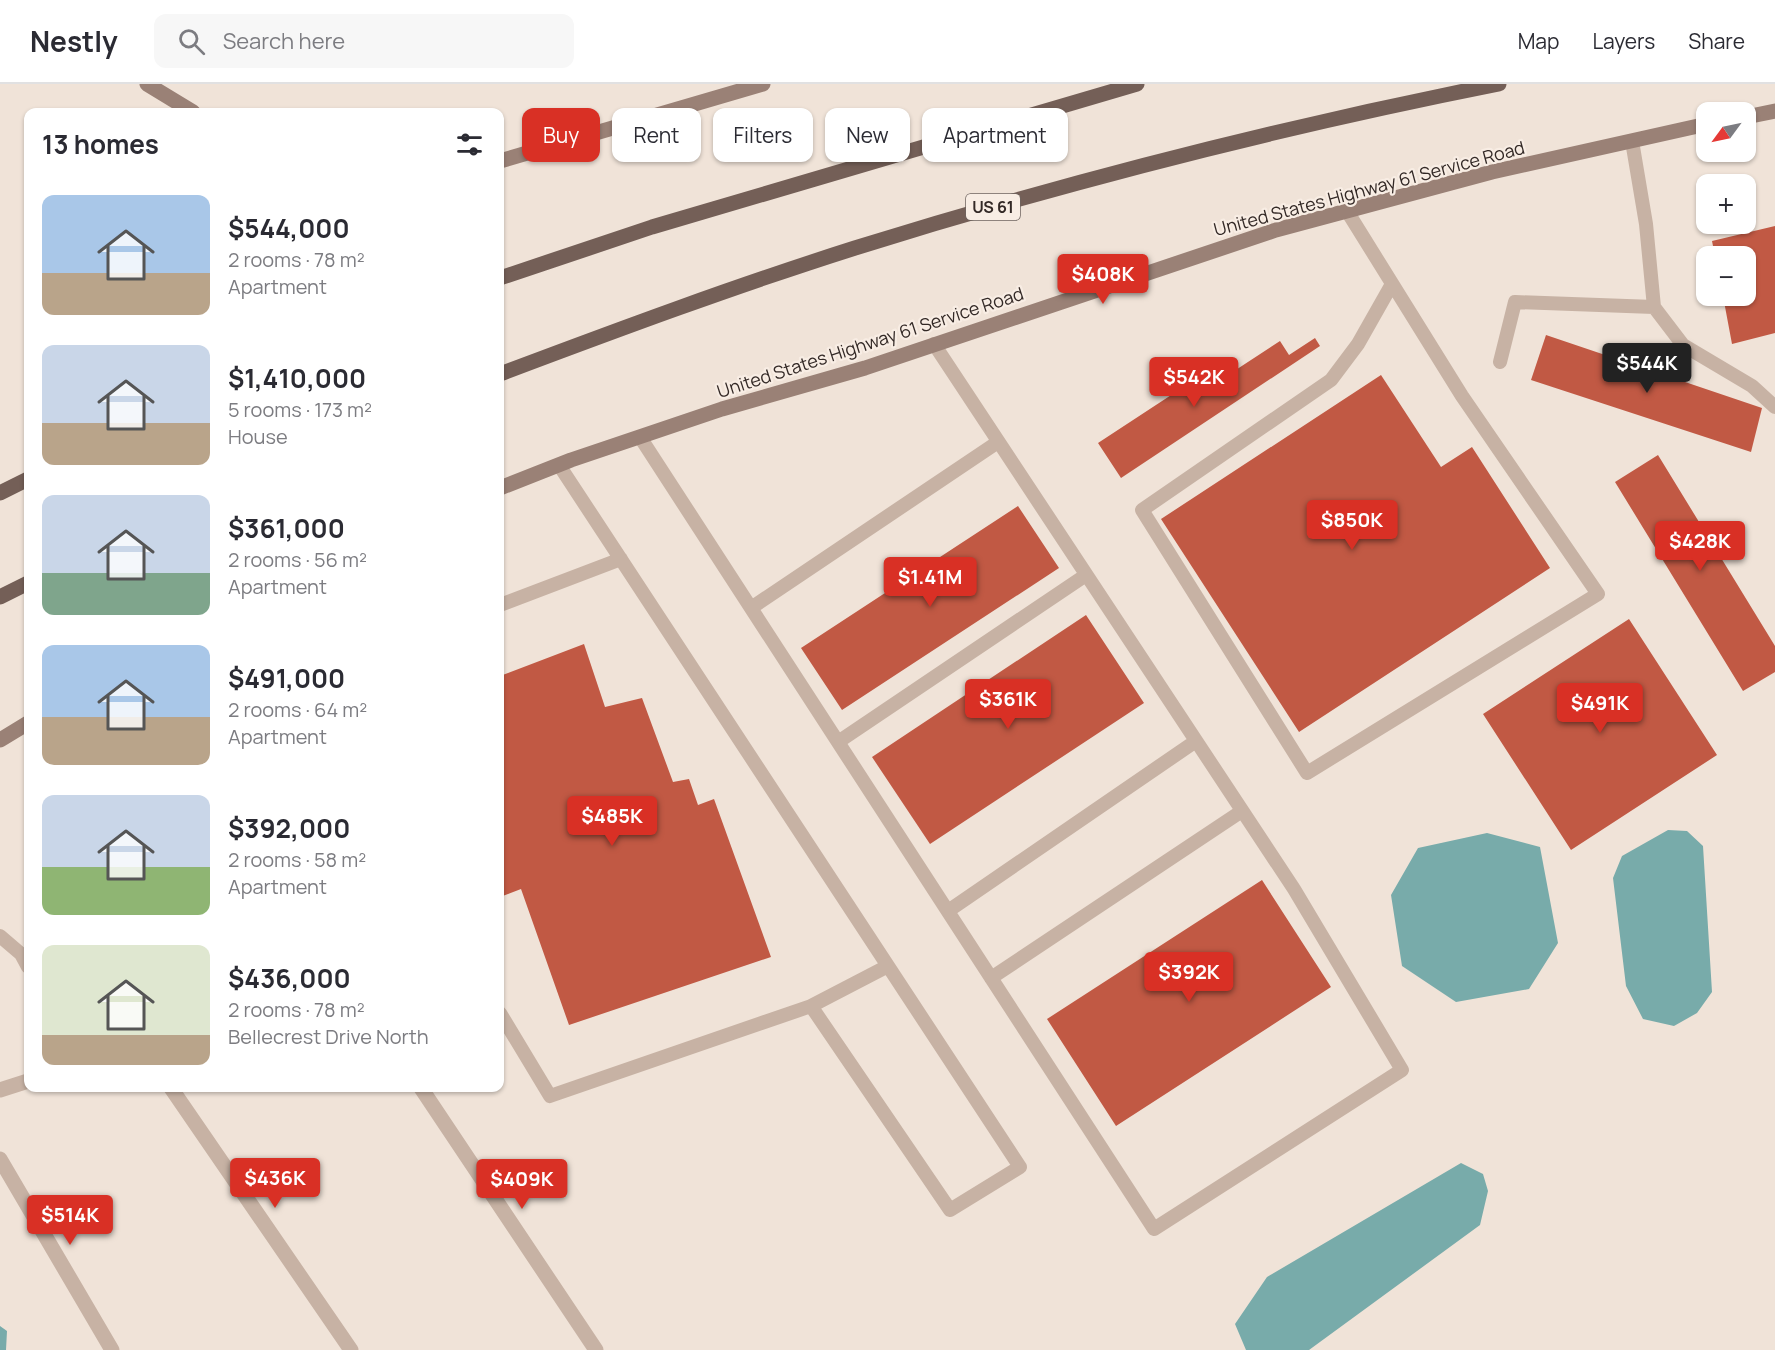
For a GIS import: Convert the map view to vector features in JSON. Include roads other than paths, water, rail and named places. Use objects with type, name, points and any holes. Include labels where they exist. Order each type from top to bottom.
[{"type":"main road","points":[[504,277],[652,227],[1137,84]]},
{"type":"main road","name":"US 61","points":[[504,373],[664,313],[843,252],[1048,191],[1244,140],[1499,84]]},
{"type":"main road","points":[[0,493],[24,481]]},
{"type":"main road","points":[[0,597],[24,585]]},
{"type":"street","points":[[147,84],[186,108]]},
{"type":"street","points":[[504,160],[763,84]]},
{"type":"street","points":[[1756,115],[1775,111]]},
{"type":"street","name":"United States Highway 61 Service Road","points":[[504,486],[722,409],[865,368],[1276,230],[1492,172],[1696,126]]},
{"type":"street","points":[[0,740],[24,725]]},
{"type":"street","points":[[0,1090],[24,1082]]},
{"type":"street","points":[[174,1092],[351,1350]]},
{"type":"street","points":[[424,1092],[596,1350]]},
{"type":"street","points":[[0,1159],[112,1350]]},
{"type":"lane","points":[[1632,141],[1646,224],[1654,307],[1683,345],[1752,386],[1775,407]]},
{"type":"lane","points":[[1347,211],[1462,396],[1598,594],[1307,773],[1142,510],[1331,380],[1358,344],[1392,284]]},
{"type":"lane","points":[[1500,362],[1515,302],[1654,307]]},
{"type":"lane","points":[[639,437],[1154,1229],[1402,1070],[1294,889],[934,344]]},
{"type":"lane","points":[[751,608],[998,442]]},
{"type":"lane","points":[[559,465],[1020,1167],[950,1210],[811,1006]]},
{"type":"lane","points":[[504,603],[621,559]]},
{"type":"lane","points":[[838,742],[1086,574]]},
{"type":"lane","points":[[948,911],[1196,741]]},
{"type":"lane","points":[[991,978],[1242,811]]},
{"type":"lane","points":[[0,936],[21,954],[24,960]]},
{"type":"lane","points":[[504,1020],[550,1096],[811,1006],[888,966]]},
{"type":"water","points":[[1668,830],[1687,831],[1703,846],[1712,992],[1697,1013],[1674,1026],[1643,1019],[1626,986],[1613,878],[1622,856]]},
{"type":"water","points":[[1487,833],[1540,847],[1558,943],[1529,989],[1456,1002],[1402,966],[1391,895],[1418,848]]},
{"type":"water","points":[[1461,1163],[1483,1174],[1488,1191],[1480,1225],[1309,1350],[1246,1350],[1235,1324],[1267,1277]]},
{"type":"water","points":[[0,1326],[7,1331],[6,1350],[0,1350]]}]
